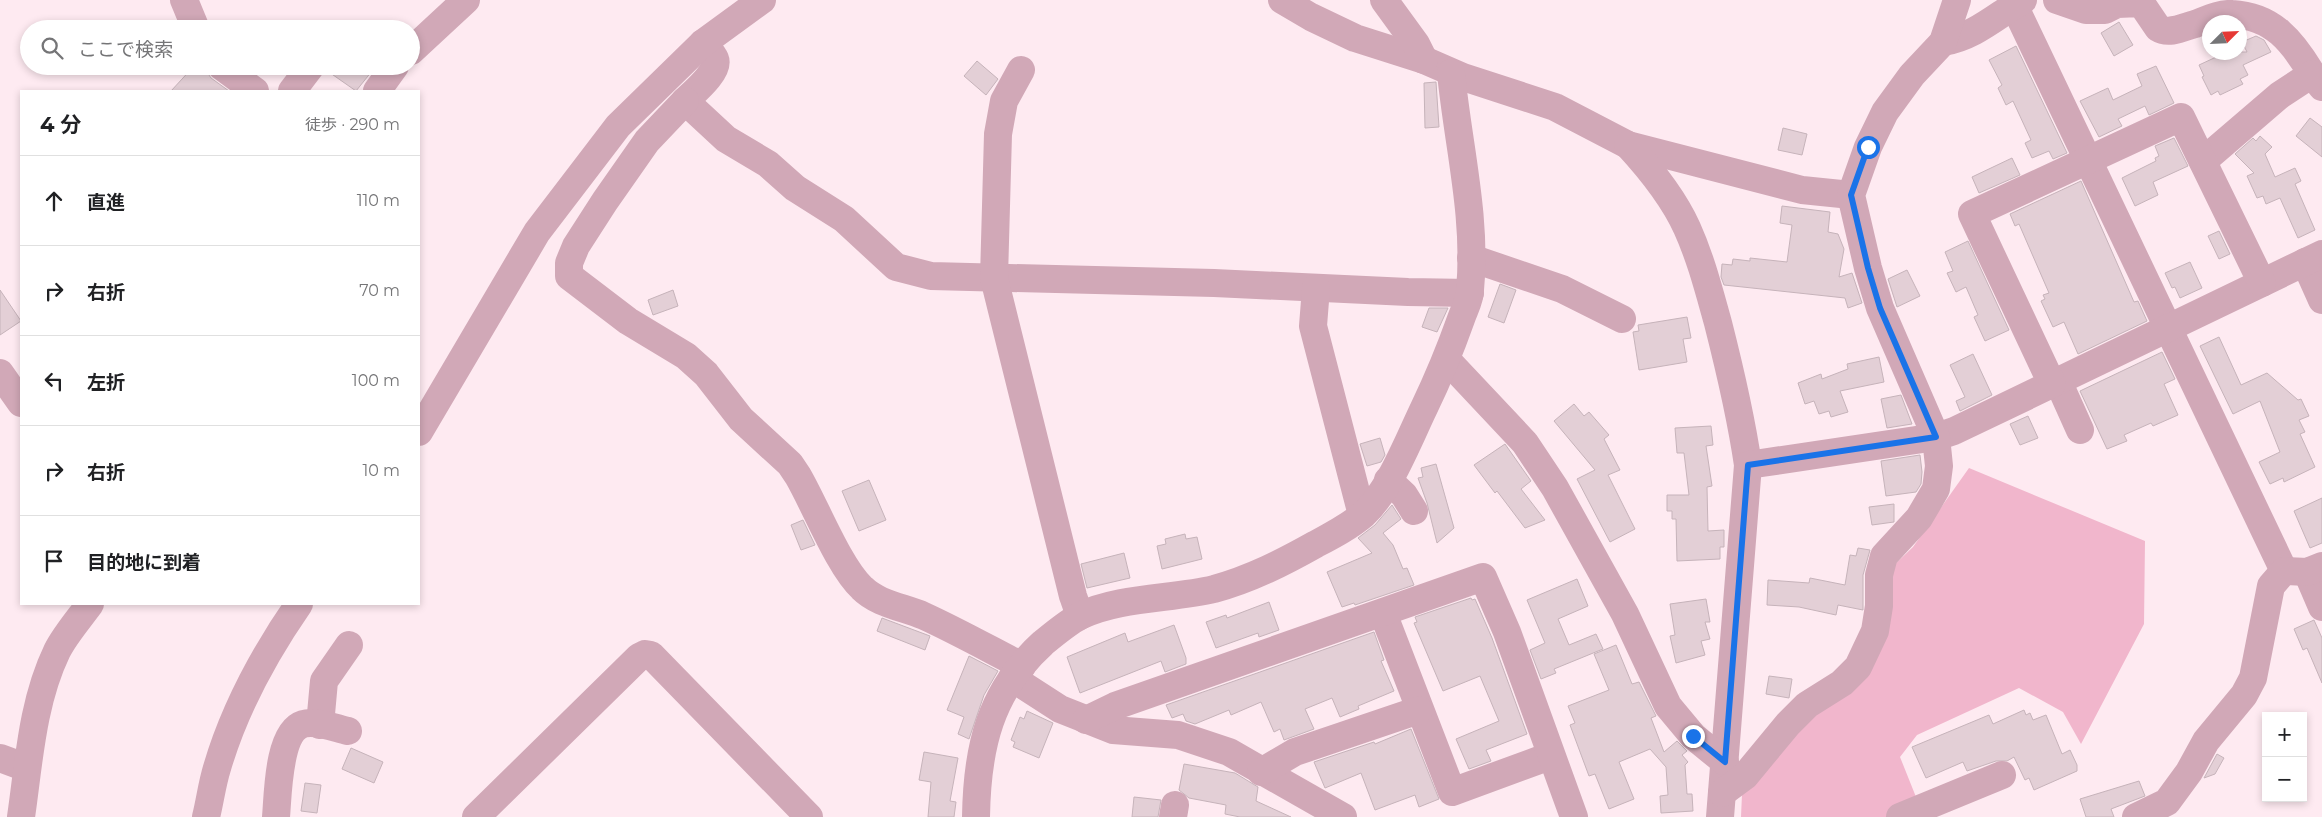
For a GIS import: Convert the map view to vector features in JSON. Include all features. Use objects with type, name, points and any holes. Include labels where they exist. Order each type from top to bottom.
[{"type":"street","points":[[184,0],[192,20]]},
{"type":"street","points":[[420,43],[466,0]]},
{"type":"street","points":[[420,430],[537,232],[618,126],[703,43],[762,0]]},
{"type":"street","points":[[1282,0],[1310,17],[1354,38],[1424,60],[1451,73],[1555,107],[1628,145],[1802,190],[1851,195]]},
{"type":"street","points":[[1384,0],[1416,44],[1424,60]]},
{"type":"street","points":[[1721,805],[1788,724],[1807,705],[1842,683],[1858,667],[1875,631],[1880,606],[1879,575],[1884,556],[1919,518],[1936,489],[1939,466],[1936,437],[1880,308],[1868,268],[1851,195],[1868,147],[1885,112],[1912,75],[1943,42],[1957,0]]},
{"type":"street","points":[[2057,0],[2086,10],[2105,10],[2117,4],[2141,3],[2161,30],[2179,30],[2232,14],[2262,21],[2289,38],[2317,80],[2280,95],[2203,161]]},
{"type":"street","points":[[1943,42],[1957,40],[1973,33],[2018,3],[2087,160],[2168,328],[2304,570],[2322,607]]},
{"type":"street","points":[[703,43],[715,59],[716,64],[713,72],[647,141],[576,246],[569,263],[569,276],[628,321],[686,356],[706,374],[741,419],[790,464],[844,564],[862,588],[878,599],[957,631],[1017,672],[1060,709],[1113,730],[1178,735],[1229,752],[1261,772],[1343,817]]},
{"type":"street","points":[[1020,70],[1004,101],[998,134],[994,278],[1073,596],[1080,616]]},
{"type":"street","points":[[976,817],[979,760],[990,717],[1017,672],[1030,655],[1053,635],[1080,616],[1120,604],[1214,589],[1275,567],[1332,535],[1362,515],[1380,494],[1447,360],[1470,293],[1471,258],[1468,188],[1456,120],[1451,73]]},
{"type":"street","points":[[233,75],[253,90]]},
{"type":"street","points":[[293,90],[305,75]]},
{"type":"street","points":[[379,90],[389,75]]},
{"type":"street","points":[[685,101],[726,138],[768,164],[795,188],[844,219],[896,267],[932,276],[1185,282],[1470,293]]},
{"type":"street","points":[[2080,430],[1972,214],[2181,117],[2262,282]]},
{"type":"street","points":[[1628,145],[1648,167],[1669,195],[1687,227],[1705,273],[1740,413],[1748,465],[1721,805]]},
{"type":"street","points":[[1471,258],[1562,288],[1622,319]]},
{"type":"street","points":[[1748,465],[1936,437],[1954,431],[2313,258],[2322,300]]},
{"type":"street","points":[[1316,288],[1313,326],[1362,515]]},
{"type":"street","points":[[1447,360],[1525,442],[1555,488],[1624,614],[1668,706],[1693,736],[1725,762]]},
{"type":"street","points":[[0,373],[20,403]]},
{"type":"street","points":[[1388,480],[1404,495],[1414,511]]},
{"type":"street","points":[[2136,817],[2167,802],[2189,772],[2206,741],[2228,712],[2244,696],[2253,678],[2271,586],[2304,570]]},
{"type":"street","points":[[1086,720],[1115,706],[1483,577],[1507,632],[1550,756],[1574,817]]},
{"type":"street","points":[[21,817],[36,712],[48,674],[58,650],[89,605]]},
{"type":"street","points":[[206,817],[217,768],[243,701],[275,639],[298,605]]},
{"type":"street","points":[[1383,613],[1452,792],[1550,756]]},
{"type":"street","points":[[320,725],[324,681],[349,646]]},
{"type":"street","points":[[479,816],[639,657],[645,654],[651,655],[809,817]]},
{"type":"street","points":[[1261,772],[1295,752],[1419,710]]},
{"type":"street","points":[[276,817],[280,767],[288,739],[295,728],[302,725],[320,725],[348,731]]},
{"type":"street","points":[[0,758],[27,768]]},
{"type":"street","points":[[1900,817],[2002,775]]},
{"type":"shaded area","points":[[1969,468],[2145,541],[2144,624],[2081,744],[2063,712],[2019,688],[1917,735],[1900,757],[1924,817],[1741,817],[1742,794],[1810,714],[1853,688],[1891,568],[1913,547]]},
{"type":"building","points":[[2119,22],[2133,45],[2114,56],[2101,33]]},
{"type":"building","points":[[2256,36],[2264,40],[2271,52],[2243,65],[2248,75],[2240,79],[2243,84],[2220,95],[2218,91],[2211,95],[2202,77],[2204,76],[2199,65],[2210,60],[2247,60],[2247,40]]},
{"type":"building","points":[[2016,46],[2067,153],[2053,159],[2049,151],[2032,158],[2025,143],[2031,140],[2013,101],[2006,105],[1998,88],[2002,85],[1989,60]]},
{"type":"building","points":[[977,61],[998,79],[986,95],[964,76]]},
{"type":"building","points":[[2156,66],[2174,103],[2149,115],[2145,106],[2118,119],[2122,126],[2099,137],[2080,101],[2108,88],[2113,100],[2142,86],[2137,74]]},
{"type":"building","points":[[186,75],[209,75],[228,90],[172,90]]},
{"type":"building","points":[[333,75],[369,75],[357,90]]},
{"type":"building","points":[[1436,82],[1439,127],[1425,128],[1424,83]]},
{"type":"building","points":[[2310,118],[2322,127],[2322,157],[2296,136]]},
{"type":"building","points":[[1783,128],[1807,134],[1802,155],[1778,150]]},
{"type":"building","points":[[2260,136],[2272,147],[2265,154],[2275,177],[2295,168],[2301,181],[2295,184],[2315,230],[2298,238],[2280,198],[2266,204],[2263,196],[2257,198],[2247,176],[2254,173],[2235,154],[2253,138],[2256,141]]},
{"type":"building","points":[[2174,138],[2188,166],[2153,182],[2158,195],[2135,206],[2122,178],[2156,161],[2155,158],[2159,156],[2155,146]]},
{"type":"building","points":[[2012,158],[2020,175],[1979,193],[1972,177]]},
{"type":"building","points":[[2081,181],[2134,302],[2138,301],[2147,321],[2078,354],[2064,322],[2053,327],[2041,301],[2045,299],[2043,295],[2049,293],[2019,224],[2015,226],[2010,214]]},
{"type":"building","points":[[1782,206],[1830,212],[1828,232],[1838,234],[1844,249],[1839,277],[1852,273],[1862,303],[1848,308],[1845,298],[1724,285],[1721,277],[1722,264],[1732,265],[1733,259],[1750,261],[1750,258],[1787,262],[1792,225],[1780,223]]},
{"type":"building","points":[[2219,231],[2230,254],[2219,259],[2208,236]]},
{"type":"building","points":[[1968,241],[2009,330],[1985,341],[1974,317],[1978,315],[1966,287],[1956,292],[1947,273],[1953,271],[1945,252]]},
{"type":"building","points":[[2190,262],[2202,288],[2180,298],[2175,287],[2172,288],[2165,273]]},
{"type":"building","points":[[1907,270],[1920,296],[1897,307],[1888,279]]},
{"type":"building","points":[[1500,284],[1516,290],[1504,323],[1488,317]]},
{"type":"building","points":[[0,290],[20,322],[0,335]]},
{"type":"building","points":[[673,290],[678,306],[653,315],[648,300]]},
{"type":"building","points":[[1429,308],[1448,308],[1437,332],[1422,327]]},
{"type":"building","points":[[1687,317],[1691,338],[1683,339],[1687,362],[1639,370],[1633,332],[1639,331],[1638,325]]},
{"type":"building","points":[[2219,337],[2241,385],[2267,373],[2298,400],[2301,399],[2309,416],[2299,420],[2305,432],[2300,434],[2315,467],[2284,482],[2283,478],[2270,484],[2259,462],[2280,452],[2260,401],[2233,414],[2200,346]]},
{"type":"building","points":[[2162,352],[2175,379],[2164,384],[2178,415],[2153,426],[2151,423],[2124,435],[2127,441],[2107,449],[2080,391]]},
{"type":"building","points":[[1973,354],[1992,395],[1960,411],[1956,401],[1965,397],[1950,365]]},
{"type":"building","points":[[1879,357],[1884,382],[1840,391],[1848,412],[1831,417],[1829,411],[1819,414],[1814,401],[1805,404],[1798,383],[1821,374],[1822,379],[1848,369],[1847,364]]},
{"type":"building","points":[[1901,395],[1912,424],[1887,428],[1881,399]]},
{"type":"building","points":[[1574,404],[1584,416],[1589,412],[1609,435],[1604,439],[1620,470],[1608,475],[1635,529],[1610,542],[1577,479],[1595,470],[1554,421]]},
{"type":"building","points":[[2028,416],[2038,438],[2020,445],[2010,424]]},
{"type":"building","points":[[1711,426],[1713,445],[1706,446],[1712,486],[1707,487],[1708,531],[1724,530],[1724,547],[1720,547],[1720,559],[1677,561],[1676,519],[1672,519],[1672,511],[1667,511],[1667,495],[1689,495],[1684,453],[1677,453],[1675,428]]},
{"type":"building","points":[[1380,438],[1385,455],[1381,462],[1367,466],[1360,444]]},
{"type":"building","points":[[1505,444],[1531,481],[1521,489],[1545,520],[1525,528],[1497,491],[1495,493],[1474,465]]},
{"type":"building","points":[[1920,455],[1921,484],[1916,492],[1886,496],[1881,461]]},
{"type":"building","points":[[1436,464],[1454,528],[1437,543],[1427,503],[1418,478],[1423,477],[1421,468]]},
{"type":"building","points":[[869,480],[886,520],[859,531],[842,491]]},
{"type":"building","points":[[2322,498],[2322,543],[2310,548],[2294,511]]},
{"type":"building","points":[[1894,504],[1894,522],[1872,525],[1869,507]]},
{"type":"building","points":[[1392,505],[1401,519],[1383,533],[1393,545],[1403,569],[1407,568],[1414,585],[1355,605],[1354,603],[1342,607],[1327,572],[1372,553],[1358,538],[1375,525]]},
{"type":"building","points":[[803,520],[815,545],[801,550],[791,525]]},
{"type":"building","points":[[1185,534],[1186,539],[1197,537],[1202,559],[1162,569],[1157,546],[1166,544],[1165,539]]},
{"type":"building","points":[[1858,548],[1870,550],[1863,575],[1863,610],[1838,605],[1836,615],[1799,607],[1767,605],[1768,580],[1809,583],[1810,578],[1845,585],[1850,555],[1856,556]]},
{"type":"building","points":[[1124,553],[1130,578],[1087,588],[1081,564]]},
{"type":"building","points":[[1577,579],[1588,606],[1558,619],[1569,645],[1596,634],[1603,649],[1554,669],[1556,673],[1541,679],[1530,650],[1545,643],[1527,600]]},
{"type":"building","points":[[1471,598],[1472,600],[1475,599],[1492,638],[1527,734],[1486,750],[1491,761],[1469,769],[1456,739],[1499,721],[1480,676],[1443,691],[1414,623],[1417,622],[1415,617]]},
{"type":"building","points":[[1706,599],[1710,622],[1705,622],[1710,639],[1701,641],[1705,655],[1676,663],[1670,636],[1675,635],[1670,604]]},
{"type":"building","points":[[1269,602],[1279,630],[1259,637],[1258,633],[1216,648],[1206,622],[1226,615],[1227,618]]},
{"type":"building","points":[[882,618],[930,636],[925,650],[877,631]]},
{"type":"building","points":[[2314,620],[2322,638],[2322,683],[2307,648],[2303,650],[2294,629]]},
{"type":"building","points":[[1174,625],[1186,658],[1186,664],[1165,672],[1161,661],[1080,693],[1067,657],[1125,633],[1128,642]]},
{"type":"building","points":[[1374,632],[1384,660],[1381,661],[1394,691],[1358,706],[1359,709],[1340,717],[1332,698],[1305,709],[1314,729],[1284,740],[1280,729],[1274,732],[1261,702],[1231,715],[1229,710],[1195,724],[1186,721],[1183,714],[1172,718],[1166,705]]},
{"type":"building","points":[[1616,645],[1632,684],[1639,682],[1656,716],[1651,718],[1664,752],[1677,741],[1687,751],[1682,755],[1688,762],[1685,765],[1687,794],[1692,794],[1693,811],[1661,813],[1660,796],[1668,795],[1666,767],[1650,749],[1619,762],[1634,799],[1609,809],[1595,774],[1589,776],[1570,725],[1575,723],[1568,706],[1609,690],[1594,654]]},
{"type":"building","points":[[969,656],[998,671],[984,695],[969,739],[958,734],[964,717],[947,710]]},
{"type":"building","points":[[1769,676],[1792,679],[1789,698],[1766,694]]},
{"type":"building","points":[[2024,710],[2026,715],[2030,713],[2033,720],[2046,715],[2062,754],[2070,750],[2077,765],[2077,771],[2034,790],[2029,778],[2025,780],[2014,757],[2007,761],[1996,761],[1967,771],[1963,762],[1926,778],[1912,747],[1989,715],[1993,724]]},
{"type":"building","points":[[1027,711],[1053,723],[1039,758],[1013,747],[1015,742],[1011,740],[1020,717],[1024,719]]},
{"type":"building","points":[[1411,729],[1439,799],[1419,807],[1415,795],[1375,810],[1361,773],[1325,788],[1314,762],[1374,742],[1375,744]]},
{"type":"building","points":[[351,748],[383,762],[374,783],[342,769]]},
{"type":"building","points":[[924,752],[958,758],[950,801],[956,802],[954,817],[928,817],[931,782],[919,780]]},
{"type":"building","points":[[2217,754],[2224,758],[2215,774],[2204,778]]},
{"type":"building","points":[[1184,764],[1235,773],[1258,787],[1256,801],[1291,817],[1240,817],[1225,814],[1226,805],[1189,798],[1179,790]]},
{"type":"building","points":[[2139,781],[2145,796],[2111,809],[2114,817],[2086,817],[2080,799]]},
{"type":"building","points":[[305,783],[321,785],[317,813],[301,811]]},
{"type":"building","points":[[1134,797],[1161,800],[1158,817],[1132,817]]},
{"type":"route","points":[[1693,736],[1709,751],[1725,762],[1748,465],[1936,437],[1880,308],[1868,268],[1851,195],[1868,147]]}]
